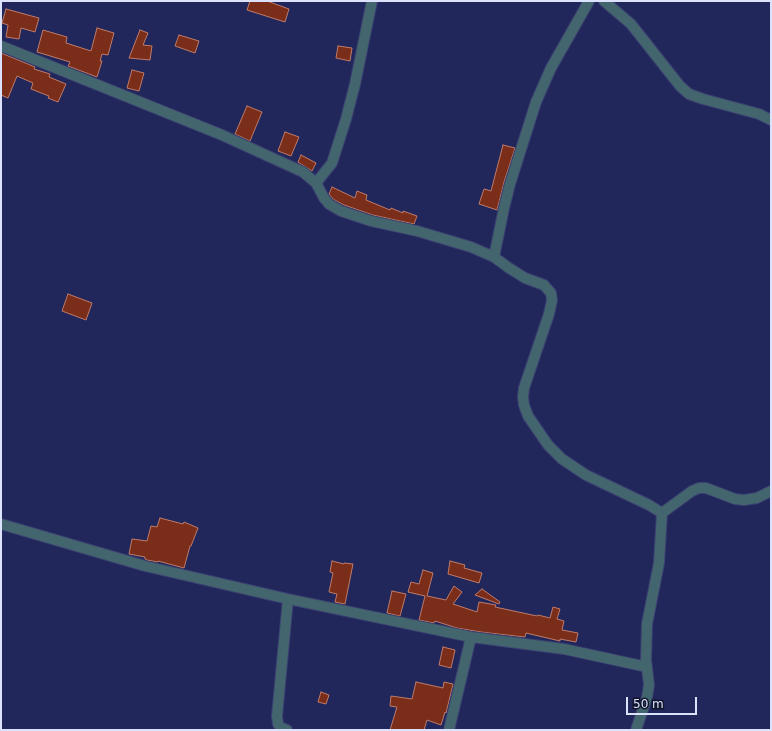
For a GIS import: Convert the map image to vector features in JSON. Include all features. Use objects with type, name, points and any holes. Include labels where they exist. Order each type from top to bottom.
[{"type":"street","points":[[316,183],[332,163],[340,138],[355,84],[372,1]]},
{"type":"street","points":[[494,258],[505,202],[536,102],[551,68],[588,1]]},
{"type":"street","points":[[604,1],[631,24],[680,86],[689,94],[759,114],[771,120]]},
{"type":"street","points":[[1,46],[222,135],[303,172],[316,183],[327,201],[341,211],[371,221],[417,231],[471,247],[494,258],[525,278],[544,285],[551,293],[552,300],[549,314],[524,388],[524,405],[528,416],[548,446],[562,459],[586,475],[649,505],[662,514]]},
{"type":"street","points":[[636,730],[647,697],[649,685],[646,660],[647,624],[659,563],[662,514],[692,490],[699,488],[706,488],[736,499],[744,500],[757,498],[771,491]]},
{"type":"street","points":[[1,524],[145,566],[288,599],[471,637],[564,649],[647,668]]},
{"type":"street","points":[[287,730],[278,724],[277,716],[288,599]]},
{"type":"street","points":[[448,730],[471,637]]},
{"type":"building","points":[[250,1],[267,1],[289,9],[285,22],[247,10]]},
{"type":"building","points":[[6,9],[39,18],[35,32],[21,28],[19,39],[6,37],[8,25],[2,23]]},
{"type":"building","points":[[97,28],[114,33],[108,55],[102,54],[100,61],[102,61],[97,77],[68,66],[70,62],[37,52],[43,30],[67,37],[66,43],[91,51]]},
{"type":"building","points":[[140,30],[148,33],[143,45],[152,46],[150,60],[129,58]]},
{"type":"building","points":[[179,35],[199,41],[195,53],[175,46]]},
{"type":"building","points":[[338,46],[352,48],[350,61],[336,58]]},
{"type":"building","points":[[1,53],[35,67],[34,69],[50,74],[49,77],[66,84],[58,102],[48,98],[49,96],[31,89],[33,83],[17,76],[8,98],[1,95]]},
{"type":"building","points":[[132,70],[144,73],[139,91],[127,88]]},
{"type":"building","points":[[247,106],[262,112],[250,141],[235,134]]},
{"type":"building","points":[[285,132],[299,137],[291,156],[278,151]]},
{"type":"building","points":[[503,145],[515,148],[497,210],[479,204],[484,189],[491,191]]},
{"type":"building","points":[[301,155],[316,163],[312,171],[298,162]]},
{"type":"building","points":[[332,187],[355,198],[357,191],[367,195],[366,200],[390,210],[391,208],[403,213],[403,211],[417,216],[414,224],[373,215],[344,205],[333,199],[329,194]]},
{"type":"building","points":[[68,294],[92,303],[86,320],[62,311]]},
{"type":"building","points":[[160,518],[183,524],[184,522],[198,528],[190,546],[184,568],[158,561],[147,560],[145,557],[129,554],[132,539],[147,541],[151,526],[157,527]]},
{"type":"building","points":[[332,561],[344,564],[353,564],[345,604],[335,602],[337,594],[329,592],[333,573],[330,572]]},
{"type":"building","points":[[450,561],[465,565],[464,568],[482,573],[479,583],[448,574]]},
{"type":"building","points":[[423,570],[433,573],[427,596],[446,600],[454,586],[462,592],[453,604],[477,612],[479,602],[496,605],[495,607],[550,618],[553,607],[560,609],[557,619],[564,621],[562,630],[578,633],[576,642],[560,639],[560,641],[526,633],[525,637],[481,632],[457,628],[435,621],[434,623],[419,620],[425,596],[408,592],[411,582],[419,584]]},
{"type":"building","points":[[482,589],[500,602],[499,604],[475,595]]},
{"type":"building","points":[[392,591],[406,594],[400,616],[387,613]]},
{"type":"building","points":[[443,647],[455,650],[451,668],[439,665]]},
{"type":"building","points":[[416,682],[443,688],[444,682],[453,684],[446,713],[445,712],[441,725],[427,720],[424,730],[390,730],[397,707],[390,706],[391,696],[412,699]]},
{"type":"building","points":[[321,692],[329,695],[326,704],[318,702]]}]
